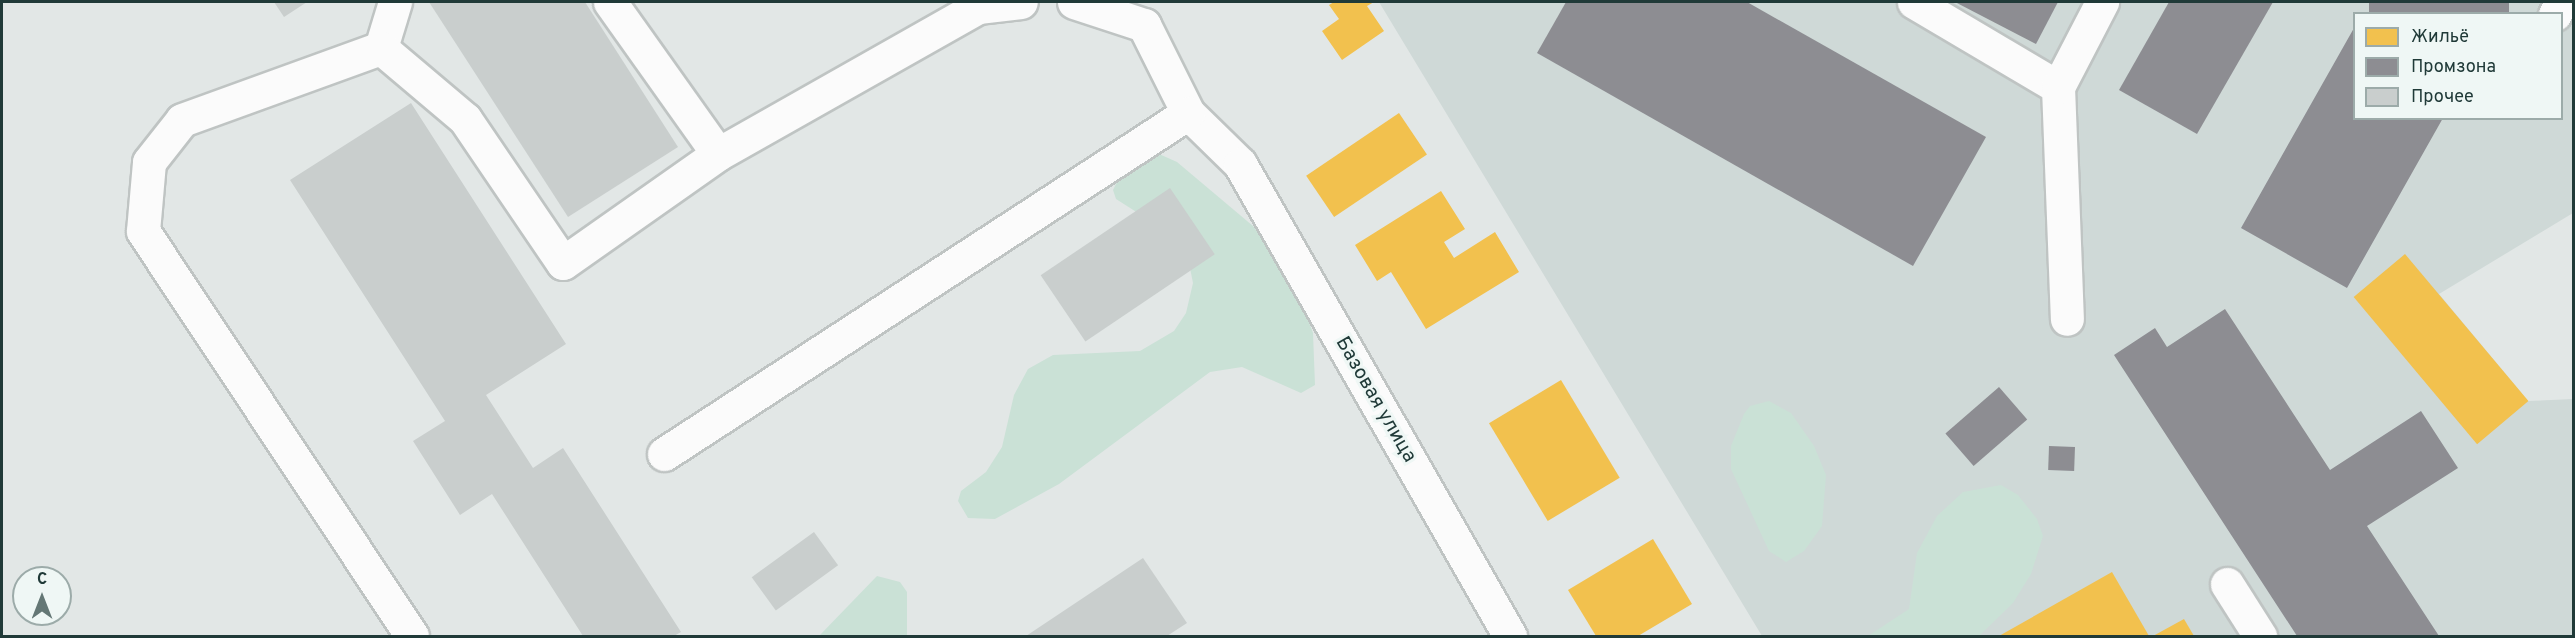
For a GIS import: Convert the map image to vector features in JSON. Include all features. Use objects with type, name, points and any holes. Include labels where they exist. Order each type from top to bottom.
[{"type":"street","points":[[381,48],[395,2]]},
{"type":"street","points":[[610,2],[718,154]]},
{"type":"street","points":[[381,48],[465,119],[563,263],[718,154],[974,4],[1021,2]]},
{"type":"street","points":[[1074,2],[1137,13]]},
{"type":"street","points":[[1914,2],[2058,87]]},
{"type":"street","points":[[2067,320],[2058,87],[2102,2]]},
{"type":"street","name":"Базовая улица","points":[[1137,13],[1188,113],[1240,164],[1510,636]]},
{"type":"street","points":[[381,48],[182,120],[149,162],[143,231],[412,636]]},
{"type":"street","points":[[664,454],[1188,113]]},
{"type":"street","points":[[2227,584],[2260,636]]},
{"type":"shaded area","points":[[1379,2],[2573,2],[2573,213],[2439,294],[2528,401],[2573,399],[2573,636],[1762,636]]},
{"type":"green space","points":[[1159,154],[1177,162],[1253,226],[1292,277],[1313,333],[1315,385],[1301,393],[1242,367],[1210,372],[1059,484],[995,519],[968,518],[958,501],[961,491],[986,472],[1002,447],[1014,395],[1028,369],[1053,355],[1140,351],[1174,331],[1186,313],[1193,283],[1185,243],[1116,199],[1113,190],[1123,170],[1140,158]]},
{"type":"green space","points":[[1769,401],[1791,413],[1814,446],[1826,475],[1822,526],[1804,551],[1786,562],[1769,551],[1731,469],[1731,446],[1744,414],[1750,406]]},
{"type":"green space","points":[[2001,485],[2018,495],[2037,519],[2043,536],[2031,574],[2013,603],[1979,636],[1868,636],[1909,609],[1917,553],[1937,516],[1963,492]]},
{"type":"green space","points":[[877,576],[900,582],[907,592],[907,636],[819,636]]},
{"type":"building: Жильё","points":[[1334,2],[1374,2],[1367,6],[1384,31],[1342,60],[1322,31],[1339,19],[1329,5]]},
{"type":"building: Жильё","points":[[1399,113],[1427,154],[1334,217],[1306,176]]},
{"type":"building: Жильё","points":[[1441,191],[1465,229],[1444,242],[1454,258],[1495,232],[1519,272],[1426,329],[1391,272],[1377,281],[1355,245]]},
{"type":"building: Жильё","points":[[2405,254],[2528,401],[2477,444],[2354,297]]},
{"type":"building: Жильё","points":[[1561,380],[1620,478],[1548,521],[1489,423]]},
{"type":"building: Жильё","points":[[1653,539],[1692,604],[1638,636],[1596,636],[1568,590]]},
{"type":"building: Жильё","points":[[2112,572],[2149,636],[1999,636]]},
{"type":"building: Жильё","points":[[2184,619],[2194,636],[2153,636]]},
{"type":"building: Промзона","points":[[1566,2],[1747,2],[1986,137],[1913,266],[1537,53]]},
{"type":"building: Промзона","points":[[1955,2],[2058,2],[2036,44]]},
{"type":"building: Промзона","points":[[2169,2],[2273,2],[2197,134],[2119,90]]},
{"type":"building: Промзона","points":[[2369,2],[2509,2],[2509,12],[2369,12]]},
{"type":"building: Промзона","points":[[2353,30],[2353,120],[2442,120],[2347,288],[2241,228]]},
{"type":"building: Промзона","points":[[2225,309],[2330,470],[2421,411],[2458,468],[2367,526],[2439,636],[2297,636],[2114,355],[2155,328],[2167,347]]},
{"type":"building: Промзона","points":[[1999,387],[2027,419],[1974,466],[1945,434]]},
{"type":"building: Промзона","points":[[2049,446],[2075,447],[2074,471],[2048,470]]},
{"type":"building: Прочее","points":[[274,2],[307,2],[284,17]]},
{"type":"building: Прочее","points":[[429,2],[585,2],[678,147],[568,217]]},
{"type":"building: Прочее","points":[[411,103],[566,344],[486,395],[533,468],[563,448],[681,632],[674,636],[583,636],[492,494],[460,515],[413,441],[445,421],[290,180]]},
{"type":"building: Прочее","points":[[1170,188],[1215,254],[1085,342],[1041,275]]},
{"type":"building: Прочее","points":[[814,532],[838,565],[776,610],[752,577]]},
{"type":"building: Прочее","points":[[1143,558],[1187,623],[1167,636],[1026,636]]}]
